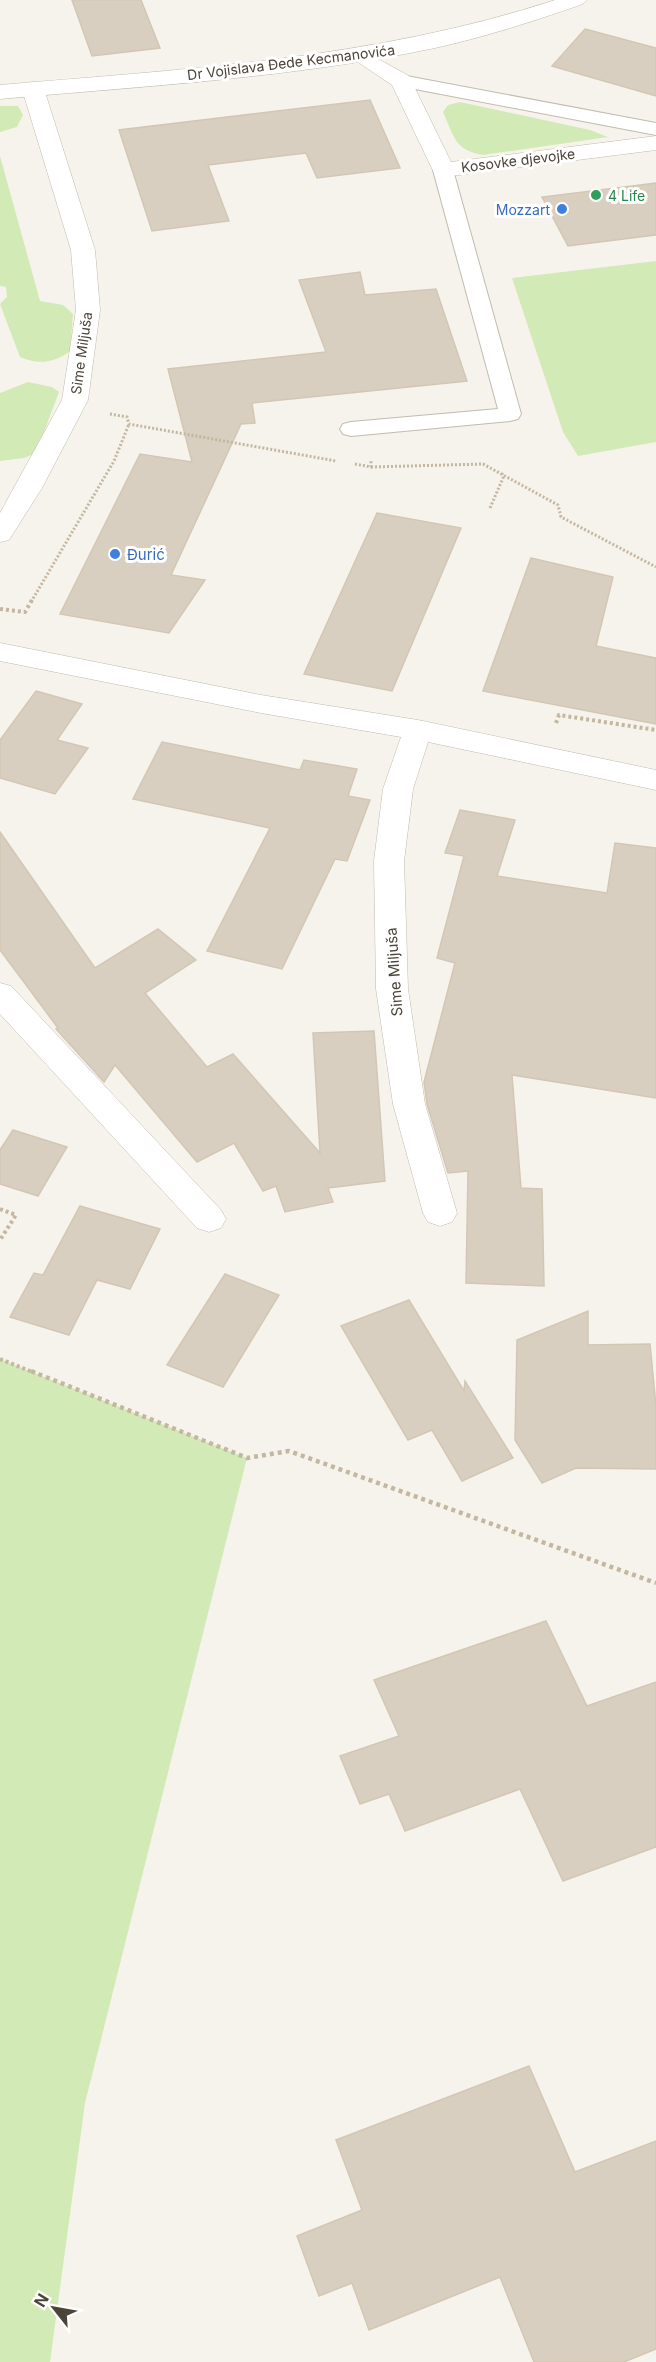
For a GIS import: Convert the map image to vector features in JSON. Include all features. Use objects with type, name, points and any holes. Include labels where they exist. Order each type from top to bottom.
[{"type":"street","name":"Dr Vojislava Đede Kecmanovića","points":[[0,92],[360,56],[458,36],[576,0]]},
{"type":"street","points":[[360,56],[401,81]]},
{"type":"street","name":"Kosovke djevojke","points":[[401,81],[442,170],[656,143]]},
{"type":"street","name":"Sime Miljuša","points":[[0,534],[29,488],[75,400],[88,310],[83,250],[33,89]]},
{"type":"street","points":[[0,652],[261,704],[417,730],[656,780]]},
{"type":"street","name":"Sime Miljuša","points":[[417,730],[398,789],[388,861],[392,989],[409,1104],[440,1213]]},
{"type":"street","points":[[0,994],[209,1219]]},
{"type":"lane","points":[[401,81],[656,129]]},
{"type":"lane","points":[[360,428],[510,414],[442,170]]},
{"type":"path","points":[[0,609],[25,612],[114,461],[129,424],[127,417],[108,414]]},
{"type":"path","points":[[129,424],[337,461]]},
{"type":"path","points":[[360,428],[371,467]]},
{"type":"path","points":[[348,463],[371,467],[483,464],[502,472],[558,505],[561,517],[656,567]]},
{"type":"path","points":[[490,508],[503,478],[502,472]]},
{"type":"path","points":[[0,1209],[16,1215],[0,1240]]},
{"type":"path","points":[[0,1359],[247,1458],[289,1451],[656,1583]]},
{"type":"green space","points":[[460,102],[590,130],[608,137],[483,155],[473,153],[456,141],[443,112],[448,105]]},
{"type":"green space","points":[[0,106],[18,106],[23,115],[17,127],[0,132]]},
{"type":"green space","points":[[0,156],[40,301],[63,305],[73,314],[70,351],[46,362],[26,360],[20,357],[0,304],[7,297],[6,287],[0,286]]},
{"type":"green space","points":[[656,261],[656,442],[578,456],[563,432],[512,278]]},
{"type":"green space","points":[[28,382],[52,387],[59,392],[36,453],[24,458],[0,461],[0,393]]},
{"type":"green space","points":[[0,1359],[247,1458],[85,2103],[50,2362],[0,2362]]},
{"type":"building","points":[[72,0],[141,0],[160,48],[92,56]]},
{"type":"building","points":[[585,29],[656,48],[656,96],[552,66]]},
{"type":"building","points":[[370,100],[400,168],[317,178],[306,153],[208,165],[229,221],[152,231],[119,130]]},
{"type":"building","points":[[656,183],[656,235],[568,246],[542,197]]},
{"type":"building","points":[[360,272],[365,295],[436,289],[467,381],[252,403],[255,423],[241,424],[171,575],[205,580],[169,633],[60,614],[140,454],[192,462],[168,369],[326,352],[299,280]]},
{"type":"building","points":[[377,513],[461,528],[392,691],[304,674]]},
{"type":"building","points":[[531,558],[613,577],[596,646],[656,658],[656,724],[483,691]]},
{"type":"building","points":[[36,691],[82,704],[57,740],[88,748],[55,794],[0,778],[0,740]]},
{"type":"building","points":[[162,742],[300,770],[304,760],[357,769],[348,796],[370,800],[347,861],[335,859],[282,969],[207,951],[270,828],[133,799]]},
{"type":"building","points":[[460,810],[515,820],[497,876],[607,893],[615,843],[656,848],[656,1098],[512,1075],[521,1188],[542,1189],[544,1286],[466,1283],[468,1171],[448,1173],[427,1104],[424,1082],[455,963],[437,958],[464,856],[445,853]]},
{"type":"building","points":[[0,832],[95,968],[158,929],[196,960],[145,993],[207,1067],[233,1054],[320,1153],[313,1033],[374,1031],[385,1181],[328,1188],[333,1202],[285,1212],[276,1186],[263,1191],[234,1143],[197,1162],[115,1065],[104,1082],[56,1029],[58,1028],[0,950]]},
{"type":"building","points":[[13,1130],[67,1147],[38,1196],[0,1184],[0,1150]]},
{"type":"building","points":[[80,1206],[160,1229],[130,1289],[97,1280],[69,1335],[10,1317],[34,1273],[43,1275]]},
{"type":"building","points":[[225,1274],[279,1295],[223,1387],[167,1365]]},
{"type":"building","points":[[409,1300],[464,1391],[465,1381],[513,1458],[462,1481],[432,1430],[408,1440],[341,1326]]},
{"type":"building","points":[[588,1311],[588,1345],[650,1344],[656,1406],[656,1469],[576,1468],[542,1483],[515,1440],[517,1340]]},
{"type":"building","points":[[546,1621],[587,1706],[656,1682],[656,1847],[563,1881],[520,1789],[405,1831],[389,1794],[360,1804],[340,1756],[399,1736],[374,1680]]},
{"type":"building","points":[[529,2066],[575,2172],[656,2141],[656,2349],[624,2362],[534,2362],[500,2277],[369,2330],[352,2283],[319,2296],[297,2236],[362,2210],[336,2140]]},
{"type":"place","name":"4 Life","points":[[596,195]]},
{"type":"place","name":"Mozzart","points":[[562,209]]},
{"type":"place","name":"Đurić","points":[[115,554]]}]
